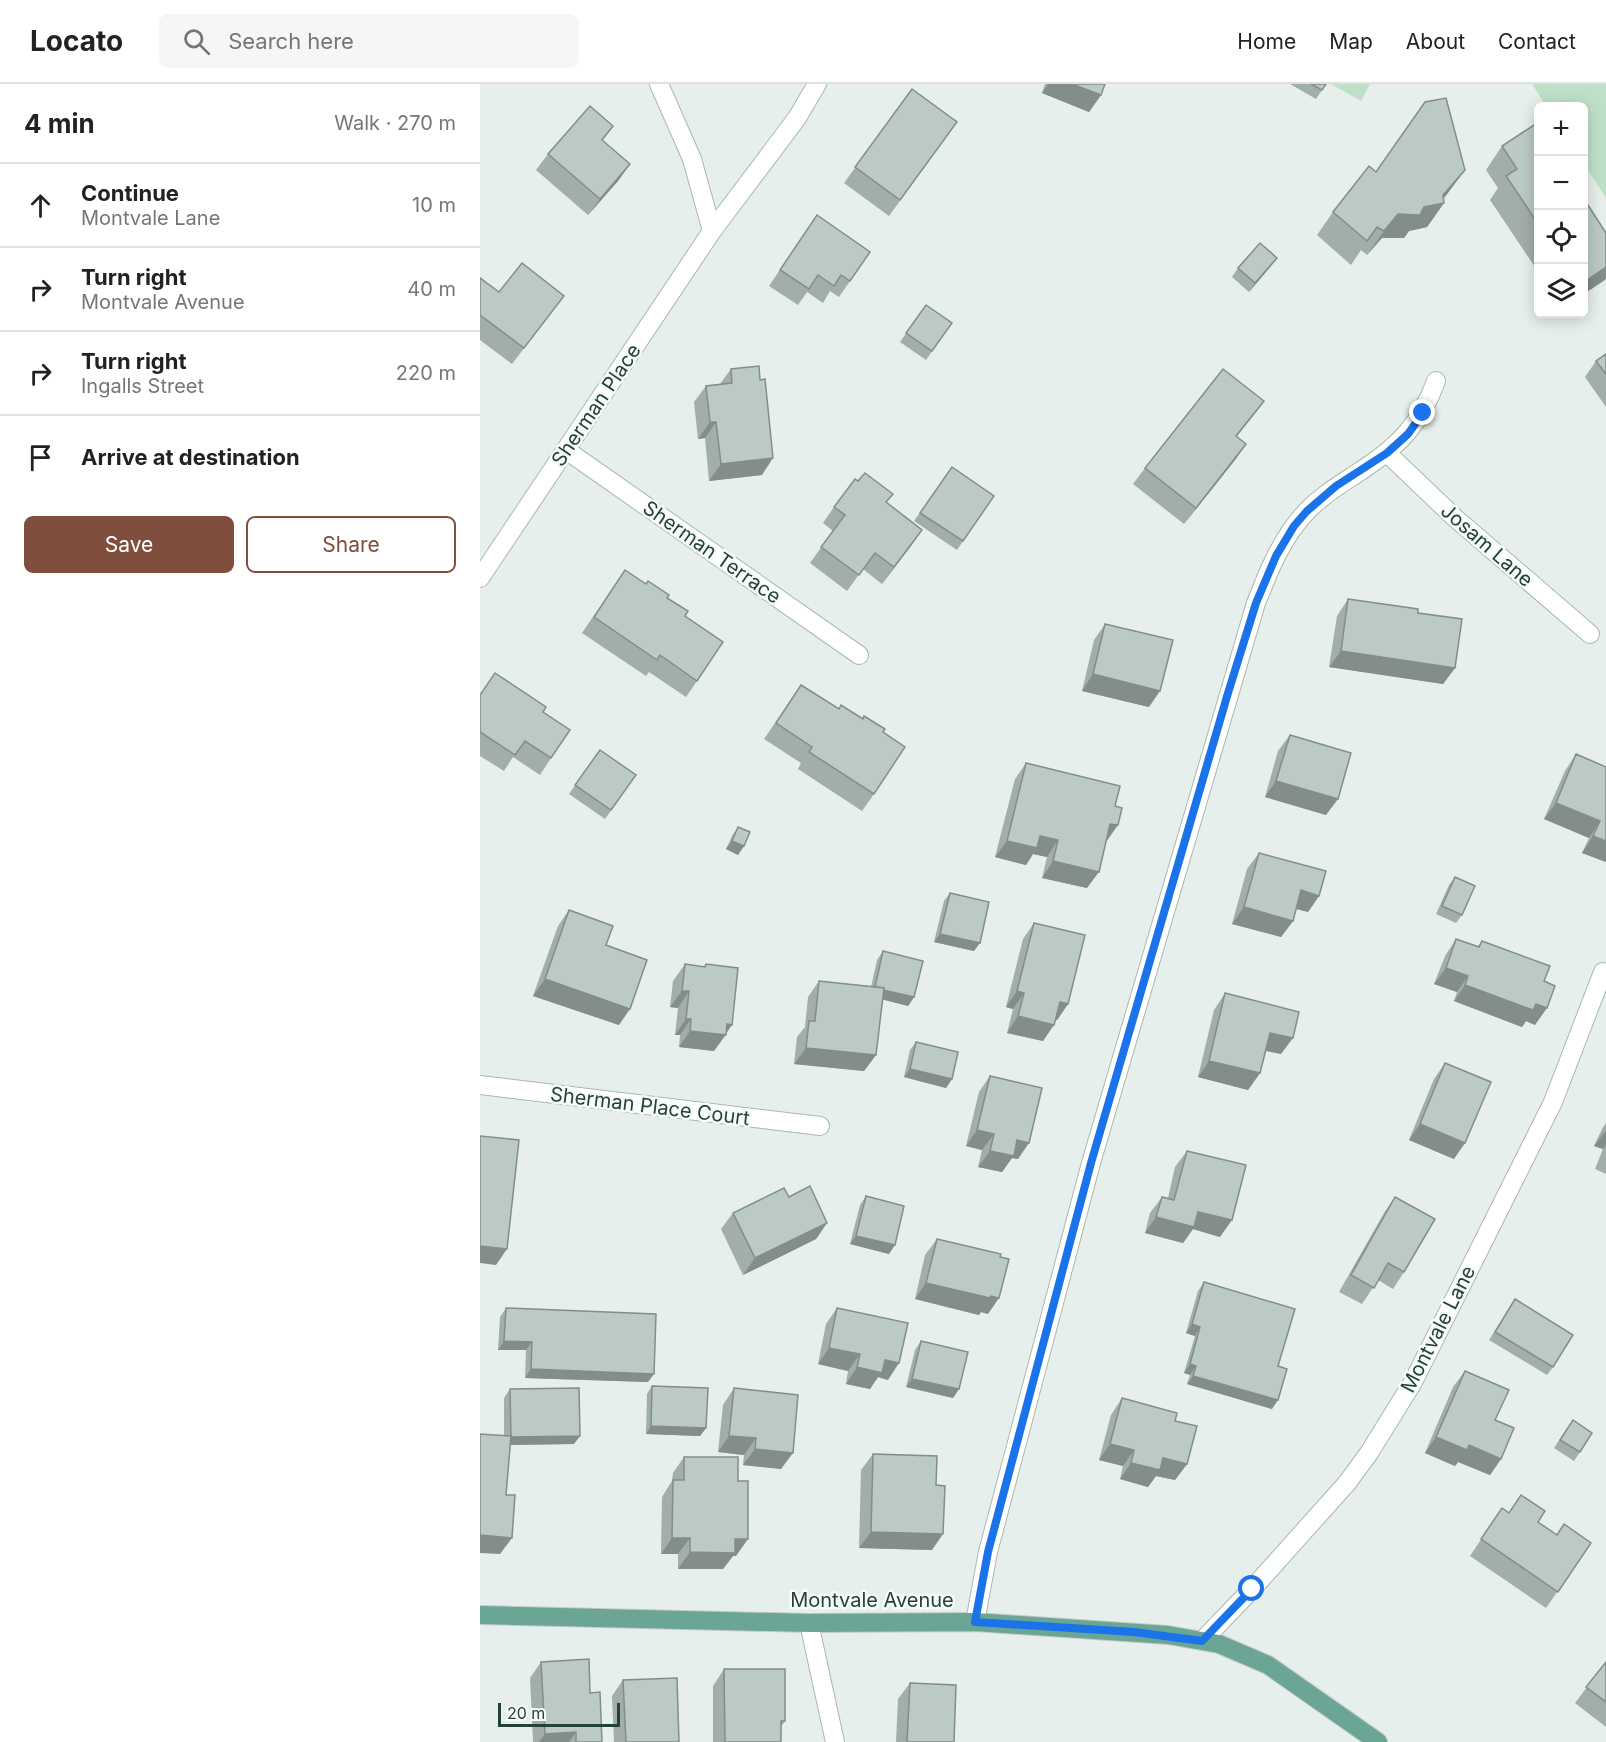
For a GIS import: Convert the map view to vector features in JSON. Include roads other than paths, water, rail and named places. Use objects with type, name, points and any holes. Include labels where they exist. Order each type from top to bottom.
[{"type":"main road","name":"Montvale Avenue","points":[[480,1615],[809,1623],[975,1622],[1134,1632],[1202,1641],[1239,1651],[1268,1665],[1378,1742]]},
{"type":"street","points":[[659,84],[692,159],[712,231]]},
{"type":"street","name":"Sherman Place","points":[[480,578],[712,231],[797,118],[817,84]]},
{"type":"street","points":[[975,1622],[988,1552],[1091,1163],[1256,603],[1276,556],[1294,526],[1307,511],[1336,486],[1387,453],[1408,434],[1423,413],[1436,381]]},
{"type":"street","name":"Sherman Terrace","points":[[566,450],[859,655]]},
{"type":"street","name":"Josam Lane","points":[[1387,453],[1454,517],[1590,634]]},
{"type":"street","name":"Montvale Lane","points":[[1202,1641],[1252,1589],[1347,1482],[1389,1422],[1413,1382],[1554,1102],[1603,972]]},
{"type":"street","name":"Sherman Place Court","points":[[480,1085],[820,1126]]},
{"type":"street","points":[[809,1623],[835,1742]]}]
